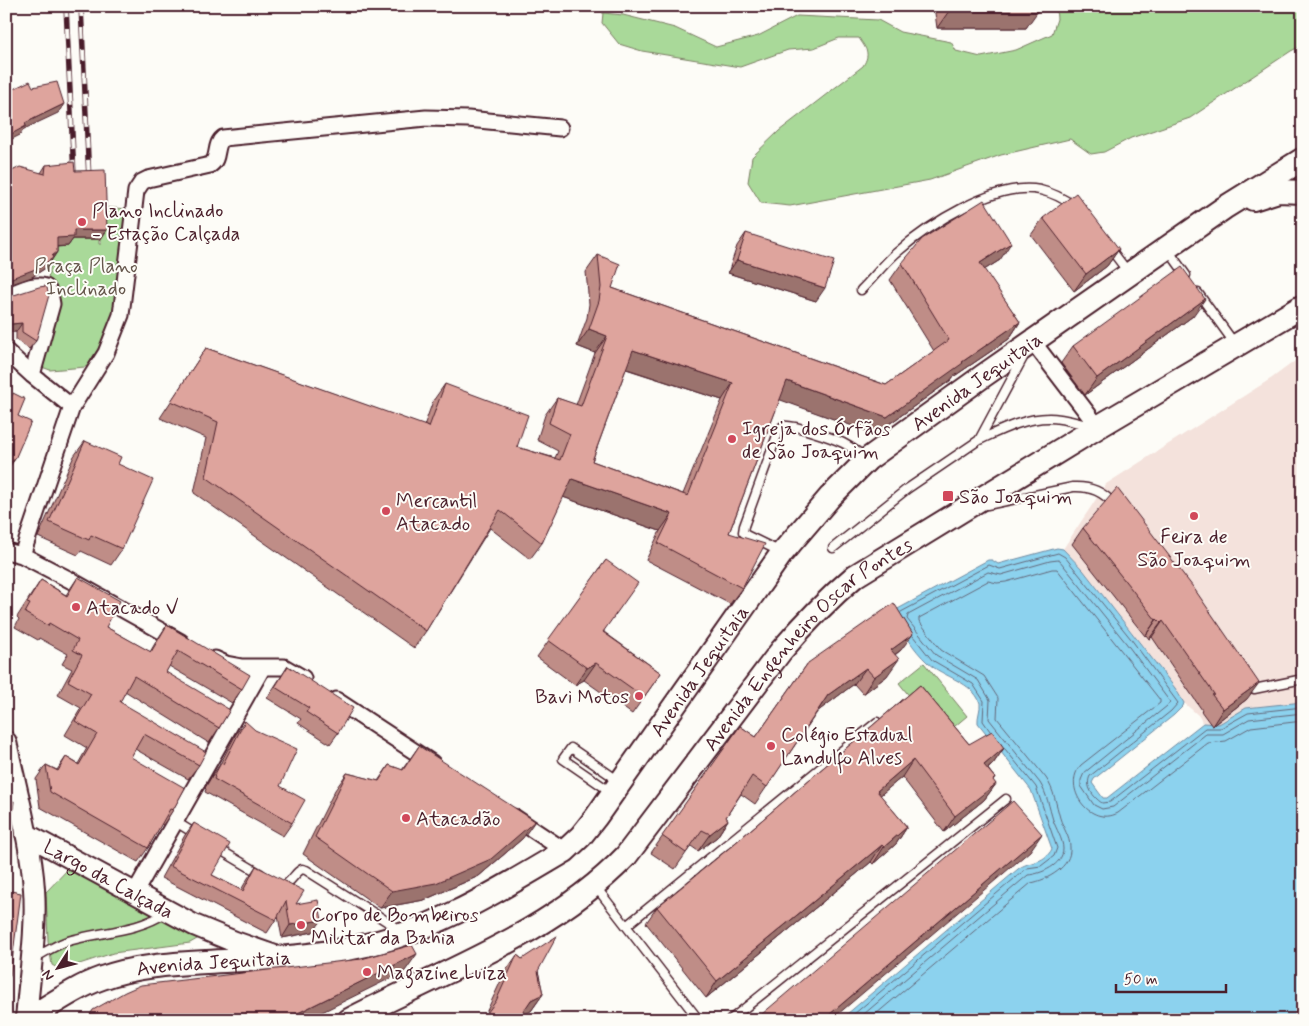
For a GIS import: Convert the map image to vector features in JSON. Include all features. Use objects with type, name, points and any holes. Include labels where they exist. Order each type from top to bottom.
[{"type":"main road","name":"Avenida Jequitaia","points":[[26,1020],[88,984],[134,970],[174,964],[280,958],[356,948],[391,939],[443,919],[565,851],[581,836],[617,787],[782,553],[830,497],[868,459],[1224,208],[1303,160]]},
{"type":"main road","points":[[1224,208],[1278,191],[1303,192]]},
{"type":"main road","name":"Avenida Engenheiro Oscar Pontes","points":[[357,1018],[527,931],[613,870],[626,856],[798,630],[828,600],[856,576],[1098,427],[1303,306]]},
{"type":"main road","points":[[6,742],[26,834]]},
{"type":"main road","name":"Largo da Calçada","points":[[26,834],[167,912],[235,942],[280,958]]},
{"type":"main road","name":"Largo da Calçada","points":[[26,834],[34,889],[26,1020]]},
{"type":"street","points":[[22,555],[72,408],[106,353],[121,315],[138,186],[148,179],[214,163],[218,142],[222,138],[426,118],[468,118],[560,128]]},
{"type":"street","points":[[6,296],[32,286],[40,285],[46,287],[50,293],[52,304],[32,375]]},
{"type":"street","points":[[1033,342],[1098,427]]},
{"type":"street","points":[[6,351],[72,408]]},
{"type":"street","points":[[6,551],[22,555],[199,652],[226,664],[242,667],[284,667],[441,769]]},
{"type":"street","points":[[134,894],[263,667]]},
{"type":"street","points":[[498,807],[565,851]]},
{"type":"lane","points":[[861,290],[895,254],[923,232],[957,210],[987,197],[1013,190],[1038,190],[1060,196],[1079,210]]},
{"type":"lane","points":[[1102,238],[1130,274]]},
{"type":"lane","points":[[1166,248],[1236,344]]},
{"type":"lane","points":[[979,440],[1007,386],[1033,342]]},
{"type":"lane","points":[[833,548],[907,489],[979,440],[1026,421],[1050,418],[1098,427]]},
{"type":"lane","points":[[782,553],[746,536],[744,526],[782,426],[792,426],[830,438],[844,444],[868,459]]},
{"type":"lane","points":[[963,510],[1073,487],[1085,487],[1097,490],[1108,497],[1123,515]]},
{"type":"lane","points":[[1240,678],[1249,688],[1254,689],[1303,680]]},
{"type":"lane","points":[[626,926],[877,722]]},
{"type":"lane","points":[[570,748],[617,787],[563,759],[570,748]]},
{"type":"lane","points":[[730,1020],[1006,799]]},
{"type":"lane","points":[[176,822],[279,885],[288,884],[298,871],[306,870],[406,933]]},
{"type":"lane","points":[[594,885],[700,1020]]},
{"type":"lane","points":[[31,960],[62,943],[136,927],[156,920],[167,912]]},
{"type":"shaded area","name":"Feira de São Joaquim","points":[[1303,355],[1303,702],[1246,708],[1219,724],[1203,723],[1198,715],[1184,703],[1175,688],[1083,570],[1063,549],[1106,484],[1272,378]]},
{"type":"green space","points":[[1056,6],[1303,6],[1303,45],[1190,118],[1131,138],[1104,152],[1091,154],[1070,139],[1001,155],[930,180],[790,206],[761,203],[748,182],[752,157],[779,131],[863,66],[867,54],[859,38],[839,38],[814,48],[788,50],[740,67],[642,51],[619,44],[602,23],[603,13],[623,15],[675,28],[716,47],[758,36],[797,16],[878,20],[900,32],[951,42],[956,51],[981,57],[1016,50],[1052,34],[1057,19]]},
{"type":"green space","name":"Praça Plano Inclinado","points":[[100,207],[128,209],[118,310],[111,328],[87,366],[50,370],[42,367],[47,283],[54,248],[68,239],[99,239],[99,244],[101,244]]},
{"type":"green space","points":[[924,663],[967,716],[942,737],[899,683]]},
{"type":"green space","points":[[71,866],[204,935],[190,943],[113,953],[61,970],[52,965],[48,941],[46,892]]},
{"type":"water","points":[[1057,548],[1063,549],[1083,570],[1175,688],[1184,703],[1174,715],[1094,779],[1092,783],[1103,798],[1107,798],[1203,723],[1219,724],[1246,708],[1303,702],[1303,1020],[840,1020],[1018,869],[1045,858],[1052,849],[1031,790],[978,723],[980,703],[976,696],[964,685],[934,668],[917,652],[900,625],[894,611],[988,560],[998,564]]},
{"type":"building","points":[[948,6],[1038,6],[1038,11],[949,11]]},
{"type":"building","points":[[30,81],[33,87],[57,82],[64,104],[25,123],[26,126],[6,137],[6,89],[8,88],[9,91]]},
{"type":"building","points":[[74,162],[75,171],[105,170],[107,230],[74,230],[74,237],[57,238],[57,252],[52,256],[53,258],[38,268],[6,281],[6,209],[12,171],[20,167],[45,174],[46,165]]},
{"type":"building","points":[[1076,193],[1119,249],[1086,274],[1043,218]]},
{"type":"building","points":[[984,200],[1011,243],[980,263],[1020,322],[887,417],[787,381],[729,533],[765,544],[742,588],[658,543],[672,514],[572,479],[542,543],[500,510],[426,631],[206,477],[218,422],[171,401],[206,348],[429,427],[445,384],[528,415],[517,447],[560,460],[570,434],[549,423],[557,398],[581,406],[607,336],[589,329],[599,301],[601,287],[598,255],[620,264],[612,288],[886,385],[949,340],[902,263],[922,239]],"holes":[[[633,350],[733,383],[688,496],[592,461]]]},
{"type":"building","points":[[746,233],[834,261],[825,288],[737,260]]},
{"type":"building","points":[[1182,267],[1205,299],[1097,378],[1073,346]]},
{"type":"building","points":[[46,286],[49,295],[36,341],[22,332],[22,323],[11,324],[10,311],[6,311],[6,294],[11,296]]},
{"type":"building","points":[[13,393],[25,399],[18,416],[31,422],[15,459],[6,465],[6,408]]},
{"type":"building","points":[[85,441],[121,457],[118,464],[153,480],[122,549],[91,535],[89,540],[49,522]]},
{"type":"building","points":[[1117,488],[1193,587],[1259,683],[1223,709],[1163,621],[1161,623],[1156,620],[1083,528]]},
{"type":"building","points":[[606,560],[638,583],[603,632],[661,673],[644,697],[596,663],[587,668],[548,640]]},
{"type":"building","points":[[78,577],[120,601],[106,627],[151,652],[167,625],[250,675],[242,689],[178,651],[166,672],[230,710],[219,728],[134,676],[120,702],[206,752],[199,765],[144,734],[131,757],[185,788],[173,810],[170,809],[148,848],[50,792],[46,765],[58,771],[66,757],[79,765],[97,734],[75,721],[91,694],[68,681],[82,655],[73,650],[78,640],[49,623],[48,626],[25,613],[30,604],[27,603],[41,580],[67,596]]},
{"type":"building","points":[[894,603],[913,634],[891,650],[899,659],[874,677],[866,668],[828,695],[767,787],[752,776],[726,817],[728,820],[710,834],[702,830],[686,853],[662,836],[740,726],[756,737],[808,663]]},
{"type":"building","points":[[288,666],[353,708],[338,733],[306,712],[309,708],[275,687]]},
{"type":"building","points":[[920,685],[969,744],[992,731],[1004,748],[984,765],[995,778],[993,780],[996,784],[955,816],[913,760],[877,791],[907,827],[884,847],[882,845],[717,981],[657,907]]},
{"type":"building","points":[[245,721],[255,730],[297,749],[280,786],[305,800],[292,823],[214,779]]},
{"type":"building","name":"Atacadão","points":[[419,746],[535,821],[491,859],[436,883],[392,891],[315,837],[347,773],[379,781],[389,765],[403,770]]},
{"type":"building","points":[[6,795],[8,802],[14,801],[7,863],[6,863]]},
{"type":"building","points":[[1013,801],[1042,834],[823,1020],[755,1020]]},
{"type":"building","points":[[194,823],[230,844],[212,875],[243,891],[256,866],[304,891],[296,904],[318,900],[322,920],[290,925],[286,901],[276,920],[170,866]]},
{"type":"building","points":[[6,890],[21,893],[10,976],[6,976]]},
{"type":"building","points":[[557,936],[538,971],[543,994],[531,1000],[519,1018],[521,1020],[482,1020],[496,1001],[517,955],[522,959]]},
{"type":"building","points":[[412,945],[417,954],[286,1020],[87,1020],[93,1010],[141,985],[361,959]]},
{"type":"railway","points":[[66,6],[74,176]]},
{"type":"railway","points":[[81,6],[89,180]]},
{"type":"place","name":"Plano Inclinado - Estação Calçada","points":[[82,222]]},
{"type":"place","name":"Igreja dos Órfãos de São Joaquim","points":[[732,439]]},
{"type":"place","name":"São Joaquim","points":[[948,496]]},
{"type":"place","name":"Mercantil Atacado","points":[[386,511]]},
{"type":"place","name":"Feira de São Joaquim","points":[[1194,516]]},
{"type":"place","name":"Atacado V","points":[[76,607]]},
{"type":"place","name":"Bavi Motos","points":[[639,696]]},
{"type":"place","name":"Colégio Estadual Landulfo Alves","points":[[771,746]]},
{"type":"place","name":"Atacadão","points":[[406,818]]},
{"type":"place","name":"Corpo de Bombeiros Militar da Bahia","points":[[301,925]]},
{"type":"place","name":"Magazine Luiza","points":[[367,972]]}]
